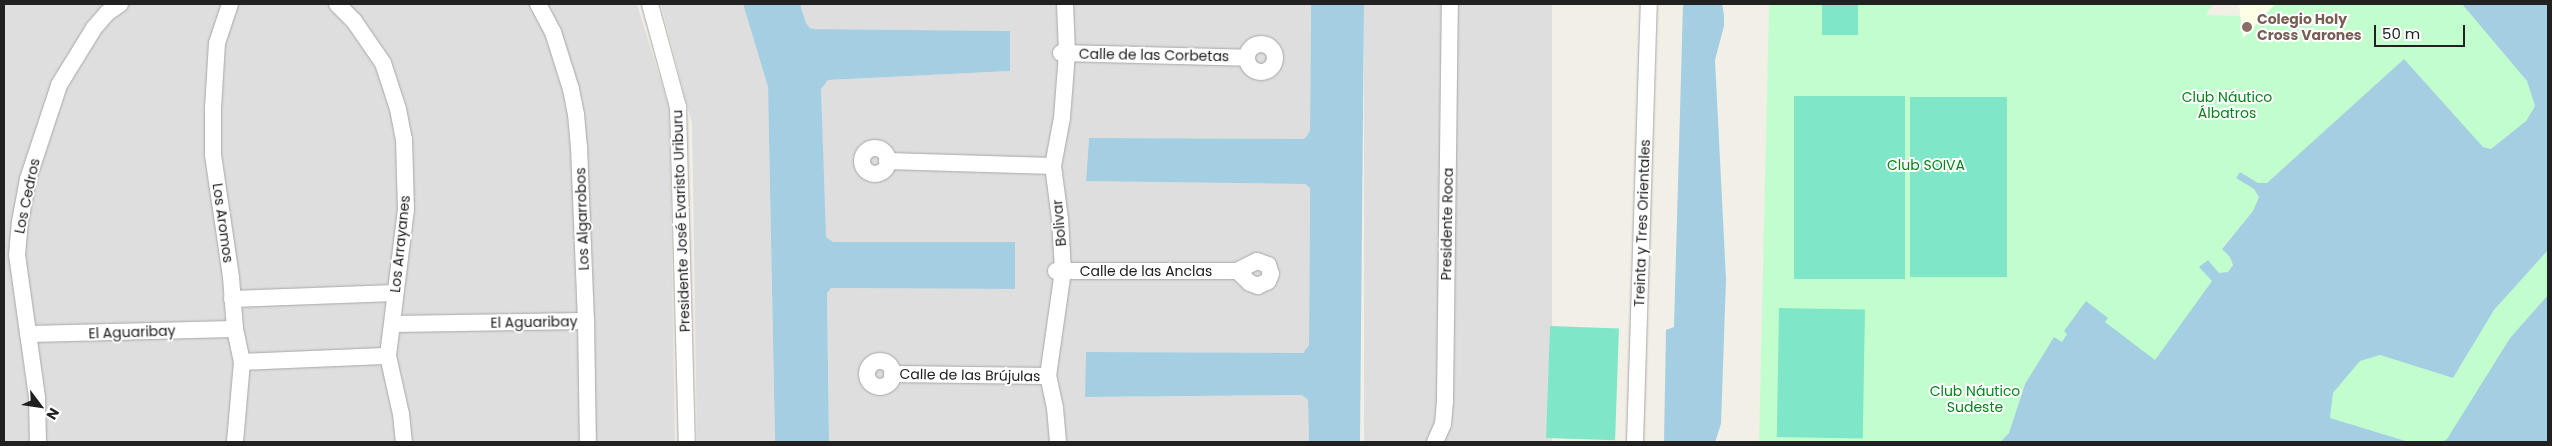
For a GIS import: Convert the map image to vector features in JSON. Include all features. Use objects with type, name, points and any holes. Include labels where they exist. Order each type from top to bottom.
[{"type":"street","name":"Los Cedros","points":[[38,442],[37,397],[20,289],[17,255],[20,222],[28,179],[59,85],[94,28],[107,13],[120,4]]},
{"type":"street","name":"Los Aromos","points":[[230,4],[217,43],[213,136],[219,204],[235,329],[242,362],[236,442]]},
{"type":"street","name":"Los Arrayanes","points":[[337,4],[354,21],[383,63],[398,109],[407,170],[406,209],[388,356],[401,414],[404,442]]},
{"type":"street","name":"Los Algarrobos","points":[[538,4],[553,32],[571,89],[576,114],[586,321],[588,442]]},
{"type":"street","name":"Presidente José Evaristo Uriburu","points":[[650,4],[678,114],[687,442]]},
{"type":"street","name":"Bolivar","points":[[1056,4],[1064,53]]},
{"type":"street","name":"Bolivar","points":[[1047,442],[1045,376],[1059,271],[1050,226],[1050,166],[1064,53],[1064,4]]},
{"type":"street","name":"Presidente Roca","points":[[1435,442],[1443,424],[1445,400],[1450,4]]},
{"type":"street","name":"Treinta y Tres Orientales","points":[[1635,442],[1648,4]]},
{"type":"street","name":"Calle de las Corbetas","points":[[1064,53],[1247,58]]},
{"type":"street","points":[[888,161],[1050,166]]},
{"type":"street","name":"Calle de las Anclas","points":[[1059,271],[1244,272]]},
{"type":"street","points":[[232,299],[395,292]]},
{"type":"street","name":"El Aguaribay","points":[[392,324],[586,321]]},
{"type":"street","name":"El Aguaribay","points":[[28,334],[235,329]]},
{"type":"street","points":[[242,362],[388,356]]},
{"type":"street","name":"Calle de las Brújulas","points":[[892,374],[1045,376]]},
{"type":"street","name":"Bolivar","points":[[1045,376],[1055,408],[1058,442]]},
{"type":"shaded area","points":[[4,4],[637,4],[669,108],[675,442],[4,442]]},
{"type":"shaded area","points":[[661,4],[743,4],[768,87],[775,442],[697,442],[692,124]]},
{"type":"shaded area","points":[[800,4],[1311,4],[1310,131],[1306,137],[1303,139],[1089,138],[1086,180],[1305,184],[1310,188],[1309,345],[1303,353],[1087,352],[1085,397],[1302,395],[1308,400],[1309,442],[829,442],[827,293],[831,288],[1015,289],[1015,243],[833,242],[825,237],[821,89],[828,80],[1010,71],[1010,31],[814,29],[810,28],[806,23]]},
{"type":"shaded area","points":[[1364,4],[1552,4],[1552,442],[1364,442]]},
{"type":"shaded area","name":"Colegio Holy Cross Varones","points":[[2239,4],[2275,4],[2243,38]]},
{"type":"green space","name":"Club SOIVA","points":[[1769,4],[2213,4],[2206,15],[2240,16],[2243,38],[2275,4],[2462,4],[2527,81],[2535,106],[2526,121],[2491,149],[2483,147],[2404,59],[2267,183],[2258,183],[2240,172],[2237,178],[2254,189],[2259,197],[2253,211],[2222,248],[2230,257],[2233,265],[2228,272],[2219,273],[2208,260],[2200,267],[2212,281],[2155,361],[2105,322],[2108,318],[2064,332],[2068,334],[2062,342],[2054,337],[2025,384],[2009,433],[2000,442],[1759,442]]},
{"type":"green space","points":[[1822,4],[1858,4],[1858,35],[1822,35]]},
{"type":"green space","points":[[1794,96],[1905,96],[1905,279],[1794,279]]},
{"type":"green space","points":[[1910,97],[2007,97],[2007,277],[1910,277]]},
{"type":"green space","points":[[2548,250],[2548,295],[2510,338],[2447,440],[2442,442],[2409,442],[2330,418],[2333,393],[2360,361],[2380,355],[2453,378],[2494,310]]},
{"type":"green space","points":[[1779,308],[1865,310],[1863,438],[1777,437]]},
{"type":"green space","points":[[1550,326],[1619,328],[1615,440],[1546,438]]},
{"type":"water","points":[[743,4],[800,4],[806,23],[810,28],[814,29],[1010,31],[1010,71],[828,80],[821,89],[826,237],[833,242],[1015,242],[1015,289],[831,288],[827,293],[829,442],[775,442],[768,87]]},
{"type":"water","points":[[1311,4],[1364,4],[1360,442],[1309,442],[1308,400],[1302,395],[1085,397],[1086,352],[1303,353],[1309,345],[1310,188],[1305,184],[1086,181],[1089,138],[1303,139],[1306,137],[1310,131]]},
{"type":"water","points":[[1683,4],[1722,4],[1724,15],[1724,26],[1715,60],[1726,279],[1721,424],[1715,442],[1664,442],[1666,330],[1674,327]]},
{"type":"water","points":[[2462,4],[2548,4],[2548,250],[2494,310],[2453,378],[2380,355],[2360,361],[2333,393],[2330,418],[2409,442],[2000,442],[2009,433],[2025,384],[2054,337],[2062,342],[2067,334],[2064,331],[2086,301],[2108,318],[2105,322],[2155,360],[2212,281],[2199,267],[2208,260],[2219,273],[2228,272],[2233,265],[2230,257],[2222,249],[2253,211],[2259,197],[2254,189],[2236,178],[2240,172],[2258,183],[2267,183],[2404,59],[2483,147],[2491,149],[2526,121],[2535,106],[2527,81]]},
{"type":"water","points":[[2548,295],[2548,442],[2442,442],[2447,439],[2510,338]]},
{"type":"place","name":"Colegio Holy Cross Varones","points":[[2247,27]]},
{"type":"park label","name":"Club Náutico Álbatros","points":[[2227,105]]},
{"type":"park label","name":"Club Náutico Sudeste","points":[[1975,400]]}]
